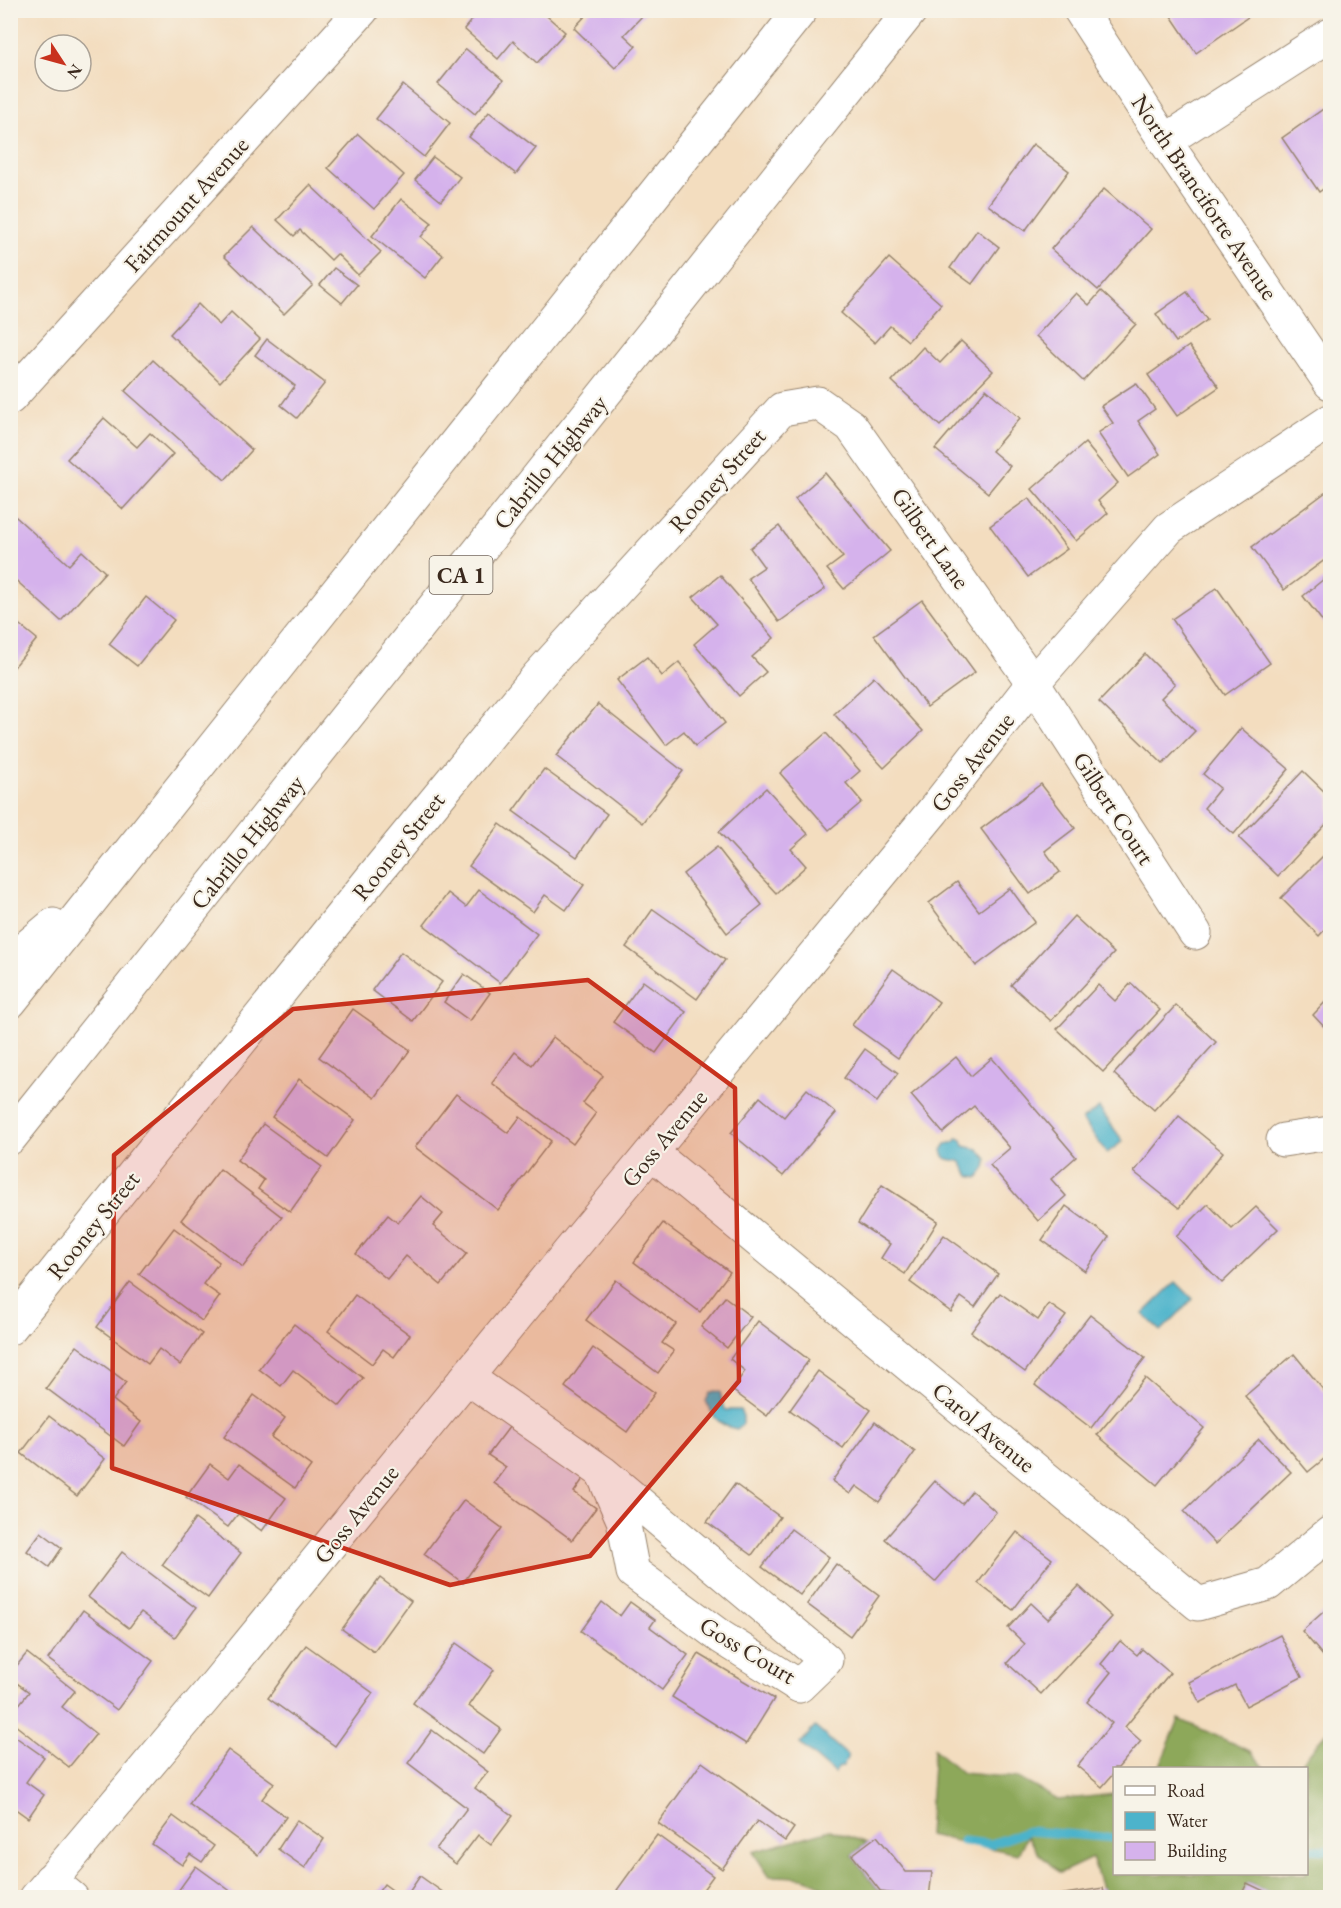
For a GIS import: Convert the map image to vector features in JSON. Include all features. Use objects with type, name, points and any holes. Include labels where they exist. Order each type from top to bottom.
[{"type":"main road","name":"Fairmount Avenue","points":[[10,398],[21,363],[362,10]]},
{"type":"main road","points":[[10,1002],[801,10]]},
{"type":"main road","name":"Cabrillo Highway","points":[[10,1138],[910,10]]},
{"type":"main road","name":"North Branciforte Avenue","points":[[1082,13],[1165,141],[1330,383]]},
{"type":"main road","points":[[1165,141],[1330,35]]},
{"type":"main road","name":"Gilbert Lane","points":[[818,403],[851,426],[1034,683]]},
{"type":"main road","name":"Rooney Street","points":[[10,1328],[374,875],[537,677],[782,409],[818,403]]},
{"type":"main road","name":"Goss Avenue","points":[[53,1892],[199,1704],[926,820],[1034,683],[1169,528],[1330,421]]},
{"type":"main road","name":"Gilbert Court","points":[[1034,683],[1195,933]]},
{"type":"main road","points":[[10,961],[114,873]]},
{"type":"main road","points":[[1283,1140],[1330,1133]]},
{"type":"main road","name":"Carol Avenue","points":[[652,1153],[1198,1604],[1268,1584],[1330,1533]]},
{"type":"main road","name":"Goss Court","points":[[468,1378],[602,1472],[826,1660],[800,1686],[721,1637],[633,1572],[623,1520],[602,1472]]},
{"type":"highlighted area","points":[[588,980],[735,1088],[739,1381],[590,1556],[450,1585],[112,1468],[114,1155],[293,1009]]},
{"type":"green space","points":[[1179,1719],[1250,1751],[1264,1767],[1159,1767]]},
{"type":"green space","points":[[1330,1727],[1330,1897],[1279,1897],[1248,1883],[1240,1897],[1201,1897],[1193,1894],[1191,1898],[1105,1897],[1092,1858],[1060,1873],[1038,1853],[1027,1836],[1018,1854],[928,1835],[934,1749],[962,1773],[1018,1778],[1058,1800],[1113,1794],[1113,1875],[1308,1875],[1308,1767],[1299,1767]]},
{"type":"green space","points":[[830,1830],[867,1843],[852,1855],[880,1892],[923,1897],[829,1897],[818,1884],[803,1878],[769,1876],[753,1852]]},
{"type":"water","points":[[1099,1108],[1123,1141],[1107,1153],[1082,1120]]},
{"type":"water","points":[[958,1138],[962,1140],[964,1146],[978,1149],[987,1159],[985,1168],[978,1178],[969,1176],[961,1162],[947,1158],[943,1154],[942,1150],[946,1144],[955,1142]]},
{"type":"water","points":[[1176,1282],[1193,1299],[1161,1331],[1143,1314]]},
{"type":"water","points":[[720,1392],[726,1410],[740,1410],[743,1424],[737,1429],[721,1423],[711,1412],[706,1401],[710,1393]]},
{"type":"water","points":[[815,1727],[848,1756],[843,1766],[834,1773],[800,1744]]},
{"type":"building","points":[[480,10],[540,10],[565,32],[537,63],[513,41],[498,59],[464,29]]},
{"type":"building","points":[[591,10],[646,12],[624,35],[636,46],[615,68],[574,28]]},
{"type":"building","points":[[1167,10],[1258,10],[1196,53]]},
{"type":"building","points":[[466,49],[503,80],[475,114],[438,84]]},
{"type":"building","points":[[403,85],[450,123],[424,157],[376,119]]},
{"type":"building","points":[[1329,105],[1330,184],[1319,192],[1282,138]]},
{"type":"building","points":[[489,112],[536,148],[516,174],[469,137]]},
{"type":"building","points":[[358,134],[404,175],[374,209],[328,168]]},
{"type":"building","points":[[1033,144],[1069,171],[1025,231],[988,205]]},
{"type":"building","points":[[433,157],[460,177],[441,201],[415,180]]},
{"type":"building","points":[[310,185],[381,252],[358,275],[337,254],[331,260],[300,230],[294,236],[277,220]]},
{"type":"building","points":[[1104,189],[1151,229],[1098,290],[1051,249]]},
{"type":"building","points":[[401,199],[432,223],[421,237],[443,255],[425,278],[372,236]]},
{"type":"building","points":[[253,227],[313,285],[284,314],[224,256]]},
{"type":"building","points":[[977,230],[999,247],[972,284],[950,268]]},
{"type":"building","points":[[889,258],[941,304],[908,341],[890,326],[875,343],[841,313]]},
{"type":"building","points":[[334,268],[357,285],[342,303],[320,285]]},
{"type":"building","points":[[1101,291],[1136,324],[1083,381],[1036,336],[1076,293],[1089,305]]},
{"type":"building","points":[[1187,292],[1207,320],[1176,342],[1156,314]]},
{"type":"building","points":[[198,304],[219,325],[231,312],[260,339],[220,382],[170,334]]},
{"type":"building","points":[[267,339],[325,383],[297,418],[281,405],[295,386],[255,355]]},
{"type":"building","points":[[961,341],[993,371],[940,426],[892,381],[923,347],[940,363]]},
{"type":"building","points":[[1189,346],[1219,387],[1177,416],[1148,375]]},
{"type":"building","points":[[153,360],[252,450],[225,480],[125,391]]},
{"type":"building","points":[[1136,383],[1155,409],[1138,421],[1160,454],[1128,477],[1098,433],[1113,423],[1101,406]]},
{"type":"building","points":[[986,389],[1020,418],[992,451],[1010,466],[988,493],[935,449]]},
{"type":"building","points":[[104,418],[137,447],[150,433],[173,454],[123,509],[67,459]]},
{"type":"building","points":[[1085,443],[1118,483],[1098,501],[1108,513],[1076,541],[1032,489]]},
{"type":"building","points":[[825,473],[890,551],[844,589],[827,569],[843,557],[795,499]]},
{"type":"building","points":[[1326,492],[1330,499],[1330,556],[1284,590],[1252,547]]},
{"type":"building","points":[[1029,498],[1067,549],[1028,577],[990,526]]},
{"type":"building","points":[[16,517],[69,565],[82,551],[105,572],[61,621],[10,575],[10,522]]},
{"type":"building","points":[[779,526],[825,589],[779,622],[748,578],[764,567],[750,548]]},
{"type":"building","points":[[1330,574],[1330,631],[1303,596]]},
{"type":"building","points":[[720,575],[774,638],[752,657],[766,672],[739,696],[694,644],[717,624],[693,597]]},
{"type":"building","points":[[1217,588],[1270,663],[1225,695],[1172,619]]},
{"type":"building","points":[[146,597],[174,620],[137,666],[109,644]]},
{"type":"building","points":[[922,600],[975,672],[927,707],[874,635]]},
{"type":"building","points":[[10,617],[37,639],[10,672]]},
{"type":"building","points":[[1145,654],[1175,684],[1161,698],[1195,731],[1163,764],[1099,702]]},
{"type":"building","points":[[647,657],[662,676],[679,662],[725,723],[695,746],[684,731],[666,745],[617,680]]},
{"type":"building","points":[[874,677],[923,731],[884,768],[834,714]]},
{"type":"building","points":[[598,704],[683,771],[642,823],[556,756]]},
{"type":"building","points":[[1241,728],[1289,769],[1234,834],[1204,808],[1220,788],[1203,774]]},
{"type":"building","points":[[826,733],[860,771],[846,783],[862,802],[829,830],[780,773]]},
{"type":"building","points":[[544,769],[607,814],[577,857],[513,811]]},
{"type":"building","points":[[1303,771],[1330,797],[1330,820],[1278,876],[1239,838]]},
{"type":"building","points":[[1041,784],[1075,828],[1045,851],[1060,872],[1030,894],[981,829]]},
{"type":"building","points":[[766,788],[808,834],[791,849],[806,866],[776,893],[719,832]]},
{"type":"building","points":[[500,824],[584,885],[566,910],[545,895],[533,912],[469,866]]},
{"type":"building","points":[[717,847],[762,905],[727,933],[683,874]]},
{"type":"building","points":[[1330,849],[1330,924],[1319,936],[1281,898]]},
{"type":"building","points":[[957,882],[979,911],[1010,888],[1035,922],[976,966],[929,903]]},
{"type":"building","points":[[479,890],[537,934],[500,983],[424,925],[448,893],[466,907]]},
{"type":"building","points":[[653,909],[725,960],[697,999],[626,947]]},
{"type":"building","points":[[1074,916],[1114,953],[1051,1021],[1011,985]]},
{"type":"building","points":[[401,952],[442,982],[413,1021],[372,990]]},
{"type":"building","points":[[893,969],[939,1002],[898,1058],[852,1025]]},
{"type":"building","points":[[464,974],[490,993],[470,1021],[444,1002]]},
{"type":"building","points":[[643,981],[686,1012],[656,1053],[613,1022]]},
{"type":"building","points":[[1131,983],[1160,1010],[1103,1072],[1057,1029],[1098,985],[1115,1001]]},
{"type":"building","points":[[1330,997],[1330,1033],[1313,1015]]},
{"type":"building","points":[[1176,1005],[1216,1042],[1154,1110],[1114,1074]]},
{"type":"building","points":[[353,1009],[410,1050],[375,1098],[319,1057]]},
{"type":"building","points":[[553,1037],[603,1076],[583,1103],[596,1113],[573,1144],[492,1083],[515,1052],[532,1065]]},
{"type":"building","points":[[865,1049],[898,1073],[877,1102],[844,1078]]},
{"type":"building","points":[[956,1057],[971,1076],[992,1058],[1076,1157],[1051,1179],[1066,1196],[1038,1221],[990,1165],[1010,1148],[974,1106],[943,1133],[911,1095]]},
{"type":"building","points":[[299,1079],[355,1120],[328,1158],[272,1117]]},
{"type":"building","points":[[807,1089],[836,1113],[783,1176],[731,1133],[760,1097],[784,1117]]},
{"type":"building","points":[[456,1094],[508,1133],[520,1117],[551,1141],[498,1210],[415,1147]]},
{"type":"building","points":[[1179,1116],[1223,1152],[1179,1208],[1134,1172]]},
{"type":"building","points":[[263,1124],[322,1167],[290,1212],[258,1189],[264,1180],[237,1160]]},
{"type":"building","points":[[220,1169],[282,1217],[243,1267],[181,1220]]},
{"type":"building","points":[[882,1185],[938,1221],[905,1274],[881,1258],[890,1244],[858,1223]]},
{"type":"building","points":[[421,1196],[443,1214],[433,1226],[467,1253],[441,1285],[406,1256],[387,1279],[356,1254],[388,1215],[398,1223]]},
{"type":"building","points":[[1208,1204],[1232,1229],[1256,1207],[1278,1229],[1222,1283],[1176,1236]]},
{"type":"building","points":[[1066,1206],[1109,1237],[1085,1271],[1042,1240]]},
{"type":"building","points":[[663,1223],[730,1272],[700,1312],[634,1262]]},
{"type":"building","points":[[174,1228],[219,1262],[203,1284],[220,1296],[202,1321],[139,1274]]},
{"type":"building","points":[[944,1235],[998,1274],[975,1307],[961,1297],[951,1312],[910,1282]]},
{"type":"building","points":[[616,1280],[676,1324],[662,1343],[674,1351],[658,1373],[586,1320]]},
{"type":"building","points":[[130,1282],[202,1334],[180,1365],[159,1349],[148,1364],[97,1327]]},
{"type":"building","points":[[1000,1293],[1038,1320],[1049,1304],[1066,1316],[1025,1372],[971,1332]]},
{"type":"building","points":[[355,1295],[410,1335],[394,1357],[383,1349],[372,1364],[328,1331]]},
{"type":"building","points":[[725,1297],[751,1317],[727,1348],[701,1327]]},
{"type":"building","points":[[1090,1315],[1145,1358],[1091,1428],[1035,1385]]},
{"type":"building","points":[[758,1321],[809,1360],[767,1416],[732,1390],[745,1371],[730,1359]]},
{"type":"building","points":[[294,1324],[363,1378],[340,1406],[293,1370],[281,1386],[259,1369]]},
{"type":"building","points":[[77,1346],[126,1382],[113,1400],[141,1422],[124,1446],[46,1388]]},
{"type":"building","points":[[593,1348],[655,1393],[627,1432],[565,1387]]},
{"type":"building","points":[[1294,1354],[1330,1398],[1330,1454],[1308,1472],[1245,1396]]},
{"type":"building","points":[[818,1371],[871,1410],[843,1448],[790,1410]]},
{"type":"building","points":[[1145,1378],[1204,1428],[1157,1485],[1097,1435]]},
{"type":"building","points":[[254,1395],[285,1418],[271,1437],[311,1466],[295,1488],[224,1437]]},
{"type":"building","points":[[49,1416],[105,1459],[77,1496],[21,1453]]},
{"type":"building","points":[[875,1422],[915,1452],[879,1502],[856,1486],[850,1494],[832,1481]]},
{"type":"building","points":[[510,1426],[583,1479],[574,1492],[596,1508],[572,1540],[494,1483],[506,1467],[488,1455]]},
{"type":"building","points":[[1259,1439],[1291,1472],[1215,1544],[1184,1511]]},
{"type":"building","points":[[210,1464],[229,1478],[239,1464],[286,1498],[262,1531],[238,1514],[228,1527],[186,1497]]},
{"type":"building","points":[[935,1481],[962,1504],[972,1491],[996,1512],[935,1582],[885,1539]]},
{"type":"building","points":[[735,1484],[780,1517],[752,1555],[707,1522]]},
{"type":"building","points":[[464,1500],[502,1528],[463,1583],[424,1554]]},
{"type":"building","points":[[195,1519],[241,1553],[208,1598],[162,1565]]},
{"type":"building","points":[[791,1529],[829,1557],[800,1595],[762,1567]]},
{"type":"building","points":[[41,1532],[62,1548],[49,1567],[27,1551]]},
{"type":"building","points":[[1017,1532],[1052,1559],[1013,1610],[978,1583]]},
{"type":"building","points":[[122,1552],[196,1608],[175,1637],[141,1612],[129,1628],[88,1597]]},
{"type":"building","points":[[836,1564],[879,1596],[850,1636],[807,1604]]},
{"type":"building","points":[[380,1578],[411,1601],[374,1652],[342,1629]]},
{"type":"building","points":[[1079,1586],[1112,1617],[1041,1694],[1007,1663],[1025,1644],[1008,1628],[1031,1603],[1048,1619]]},
{"type":"building","points":[[602,1602],[620,1616],[630,1602],[655,1620],[650,1627],[688,1655],[662,1690],[581,1631]]},
{"type":"building","points":[[1330,1606],[1330,1662],[1329,1663],[1302,1631]]},
{"type":"building","points":[[83,1610],[153,1661],[117,1710],[48,1659]]},
{"type":"building","points":[[1280,1635],[1302,1677],[1246,1706],[1235,1685],[1200,1703],[1189,1682]]},
{"type":"building","points":[[1120,1641],[1137,1655],[1142,1649],[1170,1673],[1125,1727],[1141,1741],[1119,1767],[1113,1767],[1113,1774],[1102,1787],[1077,1766],[1112,1723],[1087,1702],[1111,1672],[1101,1664]]},
{"type":"building","points":[[456,1643],[494,1670],[469,1706],[501,1729],[483,1754],[413,1703]]},
{"type":"building","points":[[306,1645],[373,1693],[335,1746],[268,1698]]},
{"type":"building","points":[[27,1653],[75,1691],[62,1707],[96,1734],[69,1767],[10,1721],[10,1716],[29,1692],[10,1678],[10,1674]]},
{"type":"building","points":[[699,1654],[774,1699],[746,1744],[672,1697]]},
{"type":"building","points":[[432,1730],[488,1772],[475,1788],[513,1816],[491,1845],[478,1835],[456,1864],[436,1849],[467,1808],[408,1763]]},
{"type":"building","points":[[10,1733],[44,1757],[26,1782],[44,1795],[28,1818],[10,1805]]},
{"type":"building","points":[[228,1750],[274,1783],[262,1799],[286,1817],[258,1855],[189,1804]]},
{"type":"building","points":[[702,1762],[794,1828],[785,1841],[757,1821],[722,1869],[658,1823]]},
{"type":"building","points":[[173,1816],[214,1846],[202,1862],[190,1854],[182,1865],[152,1844]]},
{"type":"building","points":[[297,1820],[324,1839],[305,1868],[278,1849]]},
{"type":"building","points":[[657,1835],[713,1876],[697,1898],[627,1898],[617,1890]]},
{"type":"building","points":[[877,1836],[906,1872],[932,1872],[929,1898],[881,1892],[852,1855]]},
{"type":"building","points":[[196,1866],[240,1898],[173,1898]]},
{"type":"building","points":[[420,1876],[451,1898],[405,1898]]},
{"type":"building","points":[[1247,1883],[1279,1898],[1240,1898]]},
{"type":"building","points":[[384,1884],[403,1898],[374,1898]]},
{"type":"building","points":[[1103,1888],[1105,1898],[1052,1898],[1052,1896]]},
{"type":"waterway","points":[[963,1841],[991,1844],[1028,1831],[1113,1838]]},
{"type":"waterway","points":[[1308,1849],[1330,1850]]}]
